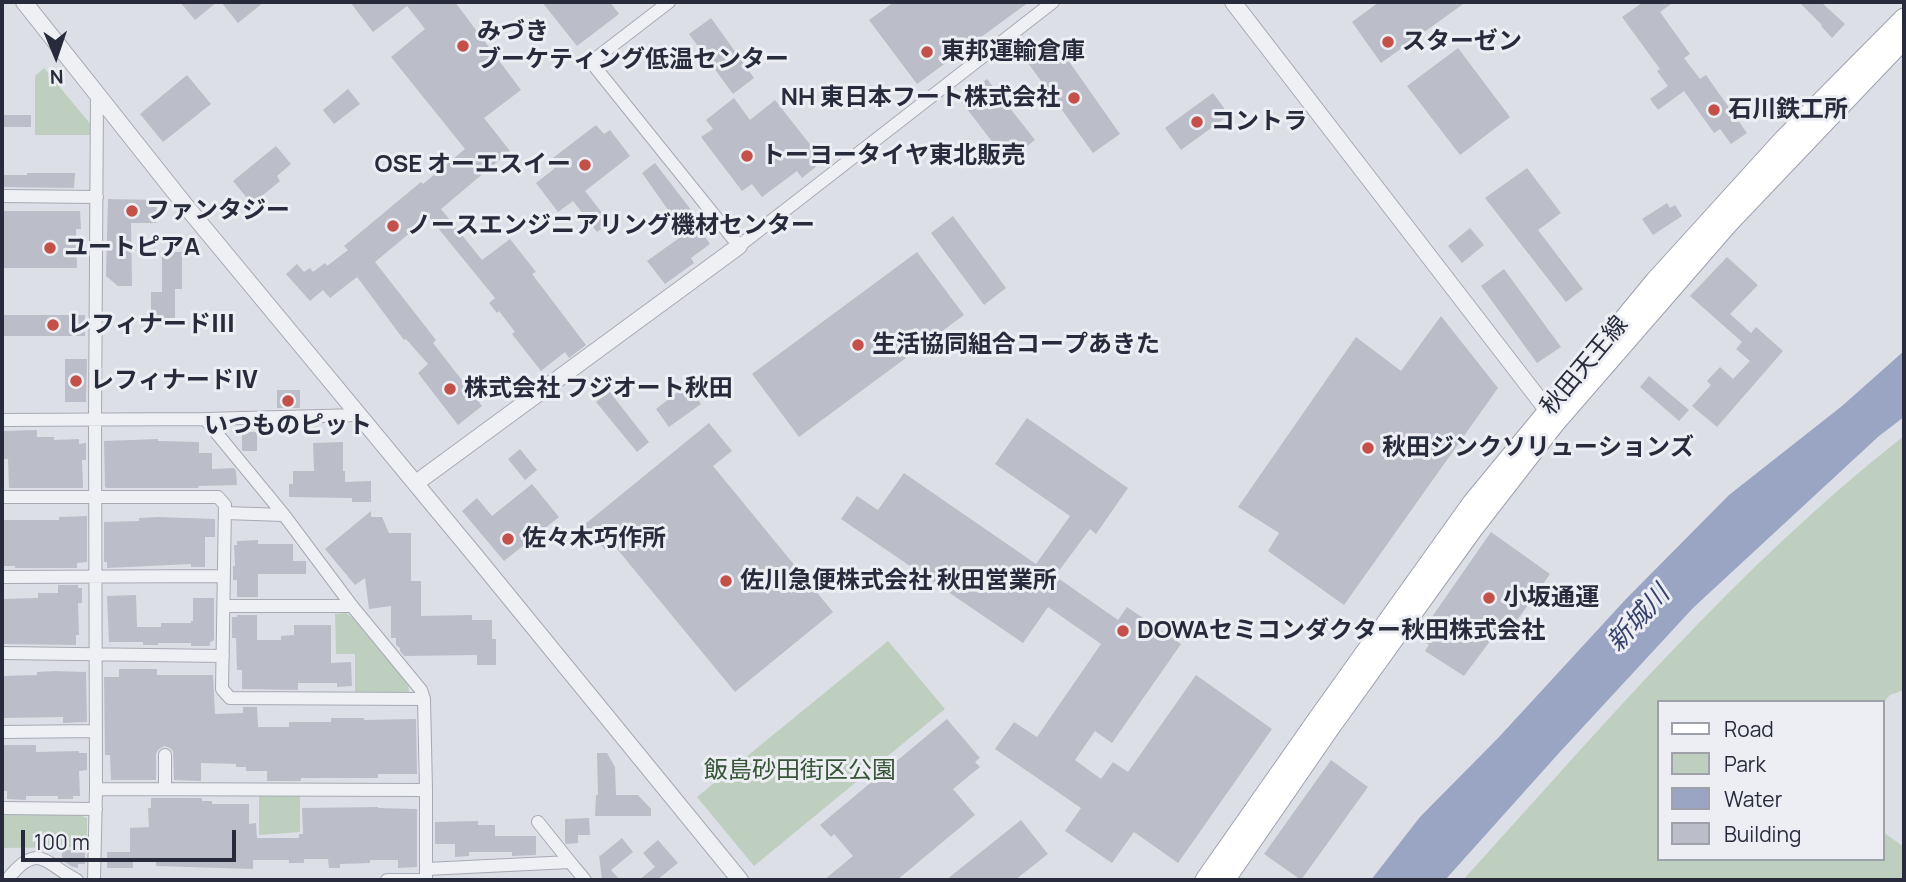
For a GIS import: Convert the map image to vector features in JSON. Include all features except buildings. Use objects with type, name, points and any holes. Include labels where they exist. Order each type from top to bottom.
[{"type":"main road","name":"秋田天王線","points":[[1225,880],[1552,416],[1664,271],[1783,140],[1904,18]]},
{"type":"main road","name":"秋田天王線","points":[[1205,880],[1472,503],[1727,225],[1904,39]]},
{"type":"street","points":[[24,2],[185,205],[740,880]]},
{"type":"street","points":[[669,2],[592,62],[739,246]]},
{"type":"street","points":[[416,483],[739,246],[1054,2]]},
{"type":"street","points":[[1233,2],[1552,416]]},
{"type":"street","points":[[94,880],[97,94]]},
{"type":"street","points":[[2,196],[97,197]]},
{"type":"street","points":[[2,420],[359,415]]},
{"type":"street","points":[[205,419],[421,690],[424,699],[426,877]]},
{"type":"street","points":[[2,497],[218,497],[225,505],[222,689],[230,698],[424,699]]},
{"type":"street","points":[[225,513],[284,515]]},
{"type":"street","points":[[2,578],[224,576]]},
{"type":"street","points":[[224,606],[352,606]]},
{"type":"street","points":[[2,653],[223,656]]},
{"type":"street","points":[[2,732],[96,731]]},
{"type":"street","points":[[165,755],[165,789]]},
{"type":"street","points":[[96,789],[426,790]]},
{"type":"street","points":[[2,808],[96,809]]},
{"type":"street","points":[[538,822],[585,880]]},
{"type":"street","points":[[7,880],[21,864],[33,859],[45,859],[77,880]]},
{"type":"street","points":[[387,880],[570,862]]},
{"type":"green space","points":[[44,68],[92,126],[92,135],[35,135],[35,76]]},
{"type":"green space","points":[[1904,436],[1904,690],[1890,695],[1885,701],[1658,700],[1658,861],[1885,861],[1885,833],[1904,847],[1904,880],[1463,880],[1674,649],[1785,538]]},
{"type":"green space","points":[[346,613],[408,684],[409,692],[355,692],[355,654],[336,654],[335,614]]},
{"type":"green space","name":"飯島砂田街区公園","points":[[888,641],[945,709],[754,866],[697,797]]},
{"type":"green space","points":[[259,795],[300,795],[300,832],[259,835]]},
{"type":"green space","points":[[2,815],[80,815],[87,818],[87,847],[2,848]]},
{"type":"water","name":"新城川","points":[[1904,351],[1904,417],[1879,436],[1693,608],[1446,879],[1371,880],[1420,817],[1499,737],[1626,599],[1729,495],[1842,406]]},
{"type":"place","name":"スターゼン","points":[[1388,42]]},
{"type":"place","name":"みづき ブーケティング低温センター","points":[[463,46]]},
{"type":"place","name":"東邦運輸倉庫","points":[[927,52]]},
{"type":"place","name":"NH 東日本フート株式会社","points":[[1074,98]]},
{"type":"place","name":"石川鉄工所","points":[[1714,110]]},
{"type":"place","name":"コントラ","points":[[1197,122]]},
{"type":"place","name":"トーヨータイヤ東北販売","points":[[747,156]]},
{"type":"place","name":"OSE オーエスイー","points":[[585,165]]},
{"type":"place","name":"ファンタジー","points":[[132,211]]},
{"type":"place","name":"ノースエンジニアリング機材センター","points":[[393,226]]},
{"type":"place","name":"ユートピアA","points":[[50,248]]},
{"type":"place","name":"レフィナードⅢ","points":[[53,325]]},
{"type":"place","name":"生活協同組合コープあきた","points":[[858,345]]},
{"type":"place","name":"レフィナードⅣ","points":[[76,381]]},
{"type":"place","name":"株式会社 フジオート秋田","points":[[450,389]]},
{"type":"place","name":"いつものピット","points":[[288,401]]},
{"type":"place","name":"秋田ジンクソリューションズ","points":[[1368,448]]},
{"type":"place","name":"佐々木巧作所","points":[[508,539]]},
{"type":"place","name":"佐川急便株式会社 秋田営業所","points":[[726,581]]},
{"type":"place","name":"小坂通運","points":[[1489,598]]},
{"type":"place","name":"DOWAセミコンダクター秋田株式会社","points":[[1123,631]]}]
